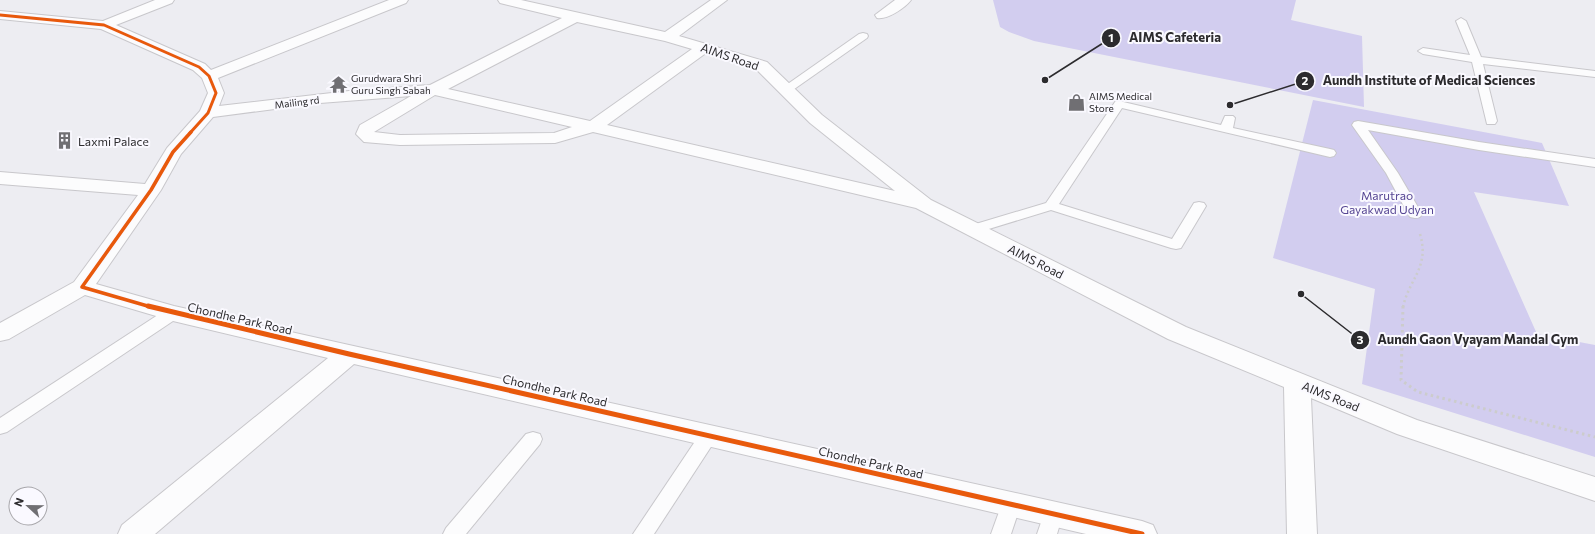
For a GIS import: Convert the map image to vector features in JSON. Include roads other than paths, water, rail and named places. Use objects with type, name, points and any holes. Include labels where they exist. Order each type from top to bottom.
[{"type":"street","points":[[104,25],[167,0]]},
{"type":"street","points":[[209,76],[401,0]]},
{"type":"street","name":"AIMS Road","points":[[505,0],[547,11],[668,37],[706,47],[761,65],[816,119],[924,204],[1177,333],[1407,427],[1595,489]]},
{"type":"street","points":[[547,11],[566,0]]},
{"type":"street","points":[[668,37],[720,0]]},
{"type":"street","points":[[882,14],[904,0]]},
{"type":"street","points":[[0,15],[104,25],[199,67],[209,76],[216,93],[208,113],[173,152],[152,190],[82,287],[0,334]]},
{"type":"street","points":[[575,17],[433,90],[366,129],[364,134],[370,138],[400,140],[555,138],[592,127],[706,47]]},
{"type":"street","points":[[433,90],[924,204]]},
{"type":"street","name":"Mailing rd","points":[[208,113],[343,96],[399,91],[433,90]]},
{"type":"street","points":[[0,178],[152,190]]},
{"type":"street","name":"Chondhe Park Road","points":[[82,287],[173,313],[1011,504],[1050,524],[1142,534]]},
{"type":"street","points":[[132,534],[349,354]]},
{"type":"street","points":[[1297,382],[1302,534]]},
{"type":"lane","points":[[1461,21],[1477,60],[1491,121]]},
{"type":"lane","points":[[786,90],[863,36]]},
{"type":"lane","points":[[1423,51],[1477,60],[1595,74]]},
{"type":"lane","points":[[1051,206],[1119,104],[1228,124],[1330,153]]},
{"type":"lane","points":[[1415,214],[1392,173],[1358,125],[1595,164]]},
{"type":"lane","points":[[974,229],[1051,206],[1176,245],[1199,206]]},
{"type":"lane","points":[[0,427],[173,313]]},
{"type":"lane","points":[[643,534],[709,436]]},
{"type":"lane","points":[[453,534],[533,438]]},
{"type":"lane","points":[[1001,534],[1011,504]]},
{"type":"place","name":"AIMS Cafeteria","points":[[1045,80]]},
{"type":"place","name":"Gurudwara Shri Guru Singh Sabah","points":[[338,84]]},
{"type":"place","name":"AIMS Medical Store","points":[[1076,102]]},
{"type":"place","name":"Aundh Institute of Medical Sciences","points":[[1230,105]]},
{"type":"place","name":"Laxmi Palace","points":[[65,141]]},
{"type":"place","name":"Aundh Gaon Vyayam Mandal Gym","points":[[1301,294]]},
{"type":"park label","name":"Marutrao Gayakwad Udyan","points":[[1387,202]]}]
